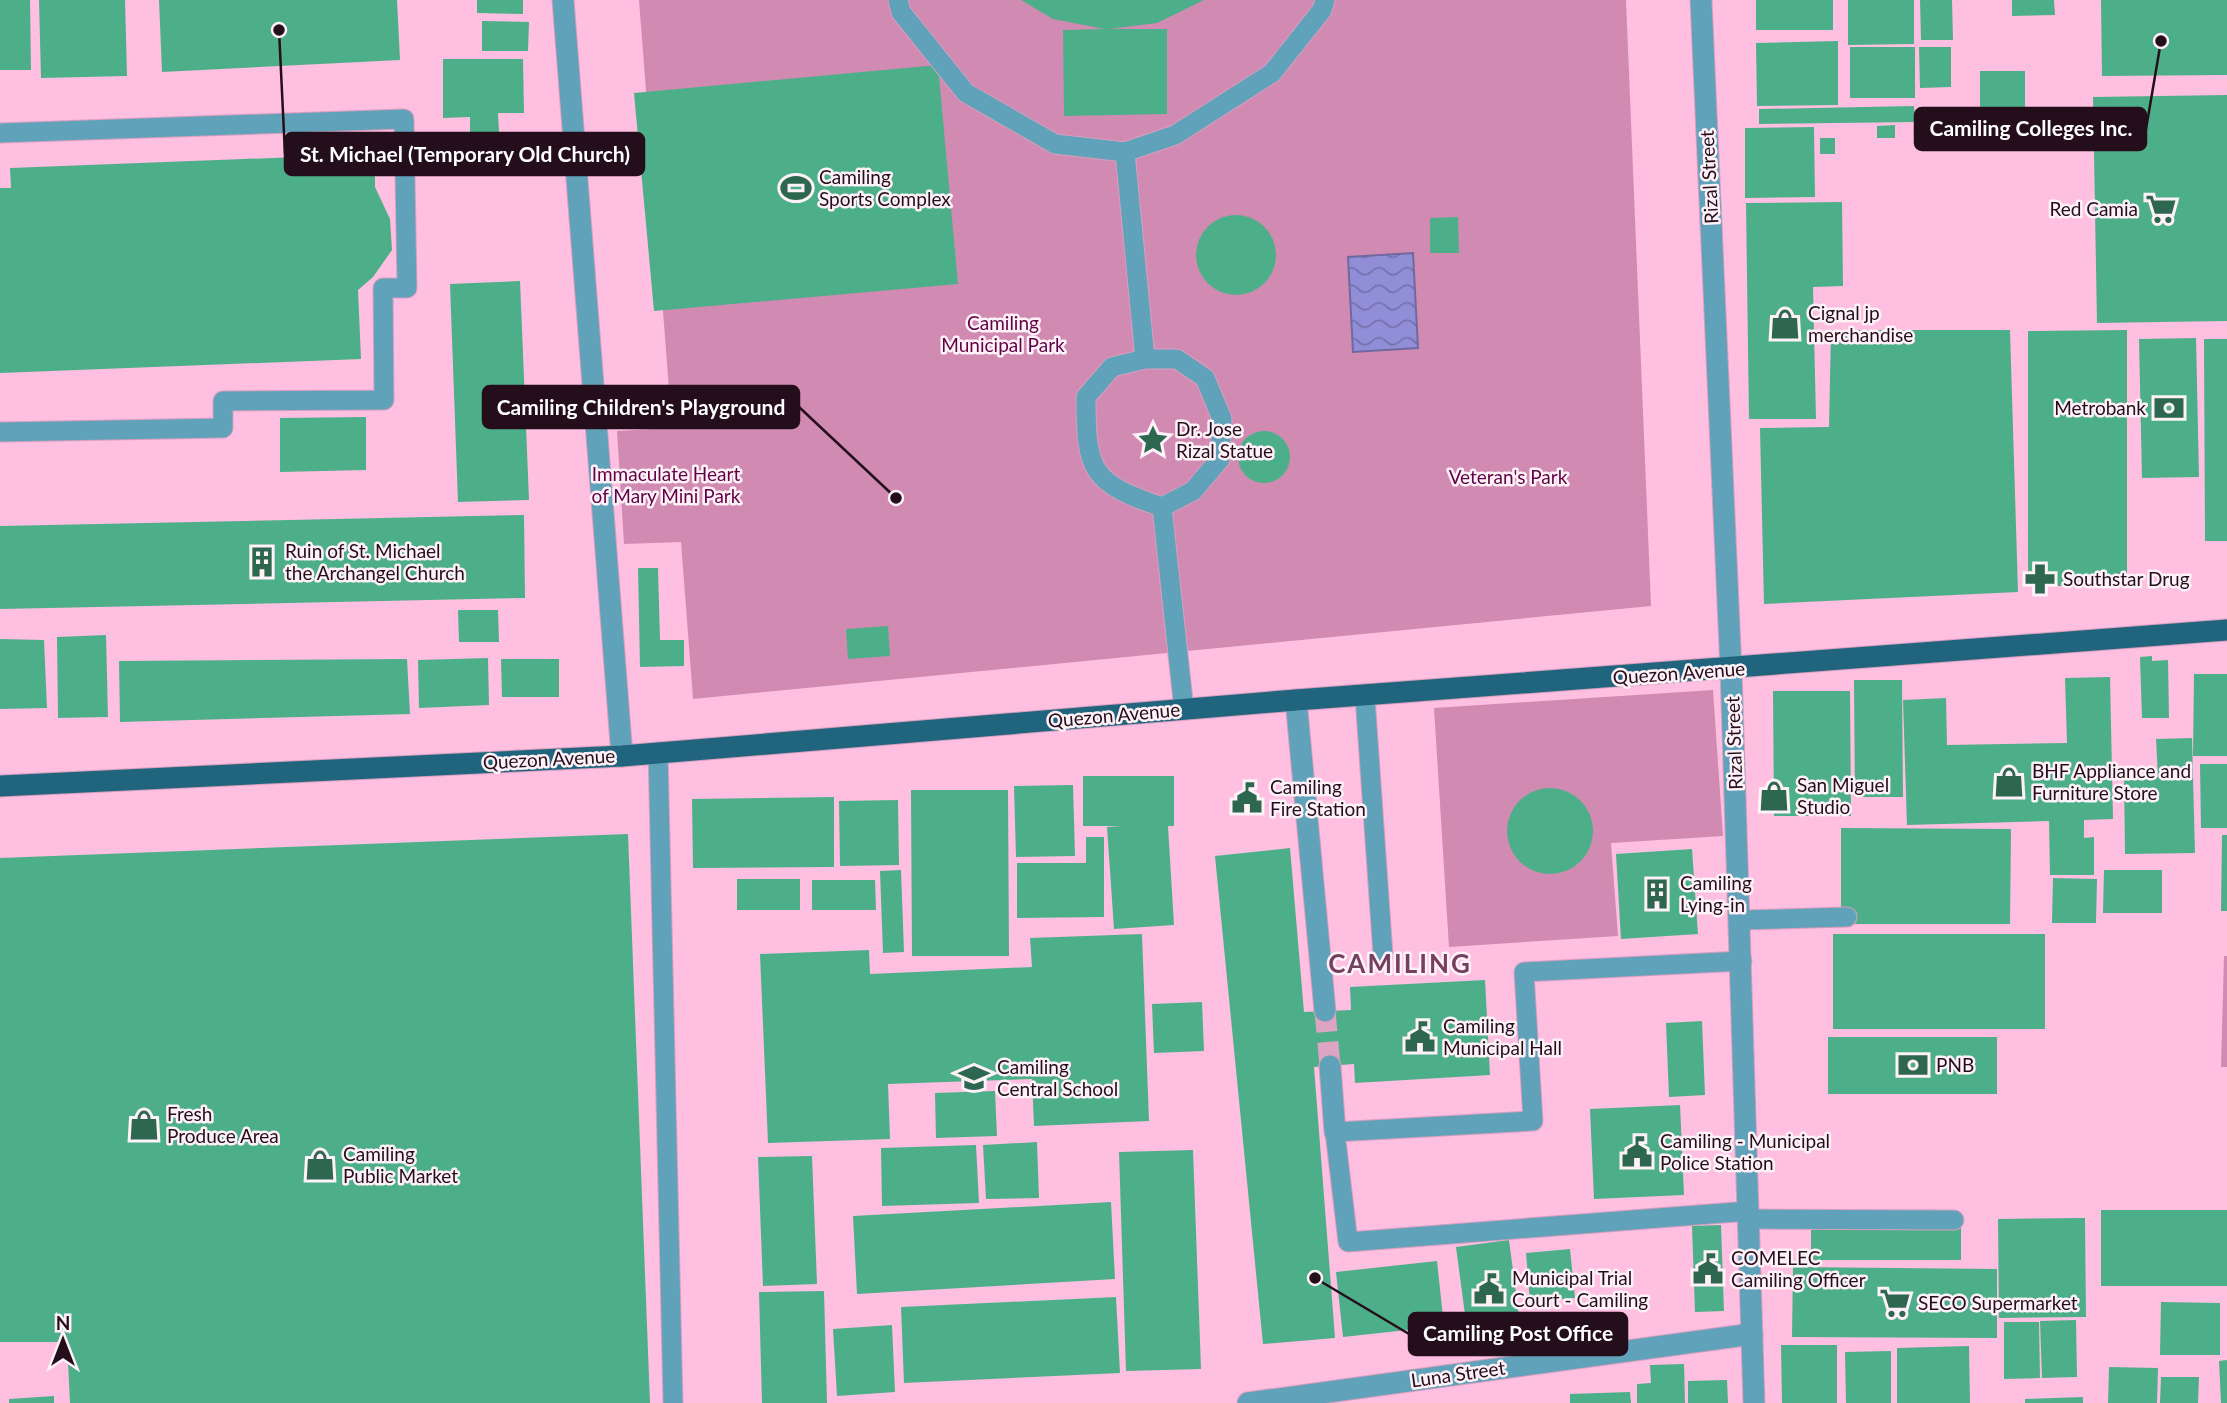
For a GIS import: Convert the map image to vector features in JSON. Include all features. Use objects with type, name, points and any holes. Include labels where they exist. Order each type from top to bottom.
[{"type":"highway","name":"Quezon Avenue","points":[[0,786],[621,756],[1296,700],[1731,670],[2227,630]]},
{"type":"street","points":[[563,0],[621,756]]},
{"type":"street","name":"Rizal Street","points":[[1701,0],[1741,920],[1754,1403]]},
{"type":"street","points":[[1296,700],[1325,1011]]},
{"type":"street","points":[[1330,1066],[1335,1132]]},
{"type":"street","name":"Luna Street","points":[[1248,1403],[1752,1334]]},
{"type":"lane","points":[[898,0],[901,12],[966,93],[1055,144],[1125,152],[1175,135],[1272,73],[1322,10],[1325,0]]},
{"type":"lane","points":[[0,133],[404,119],[407,275],[407,288],[383,288],[384,400],[223,401],[223,428],[0,432]]},
{"type":"lane","points":[[1125,152],[1145,359]]},
{"type":"lane","points":[[1145,359],[1177,359],[1205,378],[1222,419],[1220,459],[1194,491],[1162,507],[1121,493],[1096,472],[1086,433],[1086,397],[1112,367],[1145,359]]},
{"type":"lane","points":[[1162,507],[1184,710]]},
{"type":"lane","points":[[1364,697],[1383,955]]},
{"type":"lane","points":[[658,752],[673,1403]]},
{"type":"lane","points":[[1741,920],[1847,917]]},
{"type":"lane","points":[[1742,961],[1524,972],[1533,1121],[1335,1132],[1348,1242],[1749,1215],[1954,1220]]},
{"type":"green space","name":"Camiling Municipal Park","points":[[639,0],[1626,0],[1651,606],[693,699],[681,542],[624,544],[617,431],[672,428]]},
{"type":"green space","points":[[1713,690],[1723,836],[1611,843],[1618,936],[1449,947],[1434,708]]},
{"type":"green space","points":[[2224,956],[2227,956],[2227,1067],[2221,1067]]},
{"type":"water","points":[[1413,253],[1418,348],[1353,352],[1348,257]]},
{"type":"building","points":[[0,0],[30,0],[31,70],[0,70]]},
{"type":"building","points":[[39,0],[125,0],[127,76],[41,78]]},
{"type":"building","points":[[159,0],[397,0],[400,60],[162,72]]},
{"type":"building","points":[[477,0],[523,0],[523,14],[477,13]]},
{"type":"building","points":[[1021,0],[1204,0],[1157,23],[1109,29],[1167,29],[1167,114],[1064,116],[1063,30],[1104,29],[1053,19]]},
{"type":"building","points":[[1756,0],[1833,0],[1833,30],[1756,30]]},
{"type":"building","points":[[1848,0],[1914,0],[1914,44],[1848,45]]},
{"type":"building","points":[[1920,0],[1952,0],[1953,40],[1921,40]]},
{"type":"building","points":[[2012,0],[2054,0],[2055,15],[2012,16]]},
{"type":"building","points":[[2101,0],[2227,0],[2227,75],[2102,76]]},
{"type":"building","points":[[482,21],[529,22],[528,51],[482,51]]},
{"type":"building","points":[[1838,41],[1838,105],[1757,106],[1756,43]]},
{"type":"building","points":[[1850,47],[1915,47],[1915,98],[1850,98]]},
{"type":"building","points":[[1919,47],[1951,47],[1951,87],[1920,88]]},
{"type":"building","points":[[443,59],[523,59],[524,113],[498,113],[499,132],[470,132],[470,117],[443,118]]},
{"type":"building","name":"Camiling Sports Complex","points":[[938,65],[958,284],[654,311],[634,93]]},
{"type":"building","points":[[1980,71],[2025,71],[2025,110],[1980,110]]},
{"type":"building","name":"Red Camia","points":[[2227,95],[2227,321],[2097,323],[2093,97]]},
{"type":"building","points":[[1914,106],[1915,122],[1759,124],[1759,109]]},
{"type":"building","points":[[1895,125],[1895,138],[1877,138],[1877,126]]},
{"type":"building","points":[[1814,127],[1815,197],[1745,198],[1745,128]]},
{"type":"building","points":[[1820,138],[1835,138],[1835,154],[1820,154]]},
{"type":"building","points":[[375,154],[375,187],[390,219],[392,250],[373,277],[358,290],[361,359],[0,373],[0,188],[11,188],[10,168]]},
{"type":"building","points":[[1842,202],[1843,286],[1813,287],[1816,419],[1749,419],[1746,203]]},
{"type":"building","points":[[1236,215],[1251,218],[1264,227],[1273,240],[1276,255],[1273,270],[1264,283],[1251,292],[1236,295],[1221,292],[1208,283],[1199,270],[1196,255],[1199,240],[1208,227],[1221,218]]},
{"type":"building","points":[[1458,217],[1459,253],[1430,253],[1430,218]]},
{"type":"building","points":[[520,281],[529,500],[458,502],[450,284]]},
{"type":"building","points":[[1831,330],[2010,330],[2018,592],[1764,604],[1760,428],[1829,427]]},
{"type":"building","points":[[2127,330],[2127,586],[2028,586],[2028,331]]},
{"type":"building","name":"Metrobank","points":[[2196,338],[2199,477],[2142,478],[2139,339]]},
{"type":"building","points":[[2204,339],[2227,339],[2227,541],[2205,541]]},
{"type":"building","points":[[366,417],[366,470],[280,472],[280,418]]},
{"type":"building","points":[[1264,431],[1274,433],[1282,439],[1288,447],[1288,467],[1282,475],[1274,481],[1264,483],[1254,481],[1246,475],[1240,467],[1238,457],[1240,447],[1246,439],[1254,433]]},
{"type":"building","name":"Ruin of St. Michael the Archangel Church","points":[[524,515],[525,598],[0,609],[0,526]]},
{"type":"building","points":[[638,568],[658,568],[660,640],[684,640],[684,666],[640,667]]},
{"type":"building","points":[[458,610],[498,610],[499,642],[459,642]]},
{"type":"building","points":[[888,626],[890,656],[848,659],[846,629]]},
{"type":"building","points":[[106,635],[108,717],[58,718],[57,637]]},
{"type":"building","points":[[0,639],[44,640],[47,708],[0,709]]},
{"type":"building","points":[[2152,656],[2152,661],[2168,660],[2169,718],[2142,718],[2140,657]]},
{"type":"building","points":[[488,658],[489,705],[419,708],[418,660]]},
{"type":"building","points":[[407,659],[410,714],[120,722],[119,661]]},
{"type":"building","points":[[501,659],[559,659],[559,697],[502,697]]},
{"type":"building","points":[[2194,674],[2227,674],[2227,756],[2193,756]]},
{"type":"building","name":"BHF Appliance and Furniture Store","points":[[2110,677],[2113,819],[2084,820],[2084,838],[2094,837],[2094,875],[2050,875],[2049,821],[1907,825],[1903,700],[1946,698],[1947,745],[2067,743],[2065,678]]},
{"type":"building","points":[[1854,680],[1902,680],[1903,797],[1855,797]]},
{"type":"building","points":[[1773,691],[1850,691],[1851,816],[1774,816]]},
{"type":"building","points":[[2192,738],[2195,853],[2125,854],[2124,777],[2158,777],[2156,739]]},
{"type":"building","points":[[2200,764],[2227,764],[2227,828],[2201,828]]},
{"type":"building","points":[[1083,776],[1174,776],[1174,826],[1168,826],[1174,925],[1114,929],[1107,827],[1122,826],[1083,826]]},
{"type":"building","points":[[1073,785],[1075,856],[1016,857],[1014,786]]},
{"type":"building","points":[[1550,788],[1574,795],[1586,807],[1593,831],[1586,855],[1574,867],[1550,874],[1526,867],[1514,855],[1507,831],[1514,807],[1526,795]]},
{"type":"building","points":[[911,790],[1008,790],[1009,956],[912,956]]},
{"type":"building","points":[[834,797],[834,867],[693,868],[692,799]]},
{"type":"building","points":[[898,800],[899,865],[840,866],[839,801]]},
{"type":"building","points":[[1841,828],[2011,829],[2010,924],[1841,924]]},
{"type":"building","name":"Camiling Public Market","points":[[628,834],[650,1403],[70,1403],[67,1342],[0,1342],[0,858]]},
{"type":"building","points":[[2222,835],[2227,835],[2227,911],[2221,911]]},
{"type":"building","points":[[1086,837],[1104,837],[1104,917],[1017,918],[1017,863],[1086,863]]},
{"type":"building","points":[[1290,848],[1304,1012],[1351,1010],[1350,987],[1485,980],[1490,1075],[1355,1083],[1354,1064],[1314,1067],[1335,1338],[1263,1344],[1215,856]]},
{"type":"building","name":"Camiling Lying-in","points":[[1692,849],[1698,934],[1621,939],[1616,854]]},
{"type":"building","points":[[901,870],[904,952],[883,953],[880,871]]},
{"type":"building","points":[[2104,870],[2162,870],[2162,913],[2103,913]]},
{"type":"building","points":[[2053,878],[2097,879],[2096,923],[2052,923]]},
{"type":"building","points":[[737,879],[800,879],[800,910],[737,910]]},
{"type":"building","points":[[812,880],[875,880],[876,910],[812,910]]},
{"type":"building","points":[[1142,934],[1149,1121],[1034,1126],[1032,1079],[888,1084],[890,1139],[768,1143],[760,954],[869,950],[870,974],[1032,967],[1030,938]]},
{"type":"building","points":[[1833,934],[2045,934],[2045,1029],[1833,1029]]},
{"type":"building","points":[[1202,1002],[1204,1051],[1154,1053],[1152,1004]]},
{"type":"building","points":[[1702,1021],[1705,1095],[1669,1097],[1666,1023]]},
{"type":"building","name":"PNB","points":[[1828,1037],[1997,1037],[1997,1094],[1828,1094]]},
{"type":"building","points":[[995,1091],[997,1136],[936,1138],[935,1093]]},
{"type":"building","name":"Camiling - Municipal Police Station","points":[[1680,1105],[1684,1195],[1594,1199],[1590,1109]]},
{"type":"building","points":[[1037,1142],[1039,1198],[986,1199],[983,1145]]},
{"type":"building","points":[[976,1145],[979,1203],[882,1206],[881,1148]]},
{"type":"building","points":[[1193,1150],[1201,1369],[1126,1371],[1119,1152]]},
{"type":"building","points":[[812,1156],[817,1284],[763,1286],[758,1157]]},
{"type":"building","points":[[1111,1202],[1115,1279],[857,1294],[853,1216]]},
{"type":"building","points":[[2101,1210],[2227,1210],[2227,1286],[2101,1286]]},
{"type":"building","points":[[1811,1215],[1961,1215],[1961,1260],[1811,1260]]},
{"type":"building","points":[[2085,1218],[2086,1317],[1999,1318],[1998,1219]]},
{"type":"building","name":"COMELEC Camiling Officer","points":[[1721,1225],[1724,1311],[1695,1312],[1692,1226]]},
{"type":"building","name":"Municipal Trial Court - Camiling","points":[[1509,1240],[1521,1331],[1468,1337],[1456,1247]]},
{"type":"building","points":[[1570,1249],[1575,1298],[1530,1302],[1526,1253]]},
{"type":"building","points":[[1437,1261],[1444,1326],[1343,1337],[1336,1272]]},
{"type":"building","name":"SECO Supermarket","points":[[1793,1267],[1997,1269],[1997,1338],[1792,1337]]},
{"type":"building","points":[[824,1291],[827,1403],[762,1403],[759,1292]]},
{"type":"building","points":[[1116,1297],[1120,1373],[904,1383],[901,1307]]},
{"type":"building","points":[[2161,1302],[2220,1303],[2220,1355],[2160,1355]]},
{"type":"building","points":[[2076,1320],[2077,1377],[2042,1378],[2040,1321]]},
{"type":"building","points":[[2004,1322],[2039,1322],[2040,1378],[2004,1379]]},
{"type":"building","points":[[892,1325],[895,1392],[837,1396],[833,1329]]},
{"type":"building","points":[[1781,1345],[1837,1345],[1837,1403],[1782,1403]]},
{"type":"building","points":[[1969,1346],[1970,1403],[1897,1403],[1897,1348]]},
{"type":"building","points":[[1891,1351],[1891,1403],[1846,1403],[1845,1352]]},
{"type":"building","points":[[2227,1360],[2227,1403],[2221,1403],[2219,1361]]},
{"type":"building","points":[[1684,1364],[1685,1403],[1637,1403],[1637,1384],[1651,1383],[1650,1365]]},
{"type":"building","points":[[2109,1367],[2158,1368],[2157,1403],[2108,1403]]},
{"type":"building","points":[[2161,1377],[2199,1377],[2198,1403],[2160,1403]]},
{"type":"building","points":[[1727,1380],[1728,1403],[1688,1403],[1688,1381]]},
{"type":"building","points":[[1630,1392],[1631,1403],[1570,1403],[1570,1394]]},
{"type":"building","points":[[54,1396],[54,1403],[9,1403],[9,1399]]},
{"type":"building","points":[[2083,1397],[2083,1403],[2025,1403],[2025,1399]]},
{"type":"tunnel","points":[[1325,1011],[1330,1066]]},
{"type":"place","name":"St. Michael (Temporary Old Church)","points":[[279,30]]},
{"type":"place","name":"Camiling Colleges Inc.","points":[[2161,41]]},
{"type":"place","name":"Camiling Sports Complex","points":[[796,188]]},
{"type":"place","name":"Red Camia","points":[[2161,209]]},
{"type":"place","name":"Cignal jp merchandise","points":[[1785,324]]},
{"type":"place","name":"Metrobank","points":[[2169,408]]},
{"type":"place","name":"Dr. Jose Rizal Statue","points":[[1153,440]]},
{"type":"place","name":"Camiling Children's Playground","points":[[896,498]]},
{"type":"place","name":"Ruin of St. Michael the Archangel Church","points":[[262,562]]},
{"type":"place","name":"Southstar Drug","points":[[2040,579]]},
{"type":"place","name":"BHF Appliance and Furniture Store","points":[[2009,782]]},
{"type":"place","name":"San Miguel Studio","points":[[1774,796]]},
{"type":"place","name":"Camiling Fire Station","points":[[1247,798]]},
{"type":"place","name":"Camiling Lying-in","points":[[1657,894]]},
{"type":"place","name":"Camiling Municipal Hall","points":[[1420,1037]]},
{"type":"place","name":"PNB","points":[[1913,1065]]},
{"type":"place","name":"Camiling Central School","points":[[974,1078]]},
{"type":"place","name":"Fresh Produce Area","points":[[144,1125]]},
{"type":"place","name":"Camiling - Municipal Police Station","points":[[1637,1152]]},
{"type":"place","name":"Camiling Public Market","points":[[320,1165]]},
{"type":"place","name":"COMELEC Camiling Officer","points":[[1708,1269]]},
{"type":"place","name":"Camiling Post Office","points":[[1315,1278]]},
{"type":"place","name":"Municipal Trial Court - Camiling","points":[[1489,1289]]},
{"type":"place","name":"SECO Supermarket","points":[[1895,1303]]},
{"type":"district","name":"CAMILING","points":[[1400,964]]},
{"type":"park label","name":"Veteran's Park","points":[[1508,477]]},
{"type":"park label","name":"Immaculate Heart of Mary Mini Park","points":[[666,485]]}]
